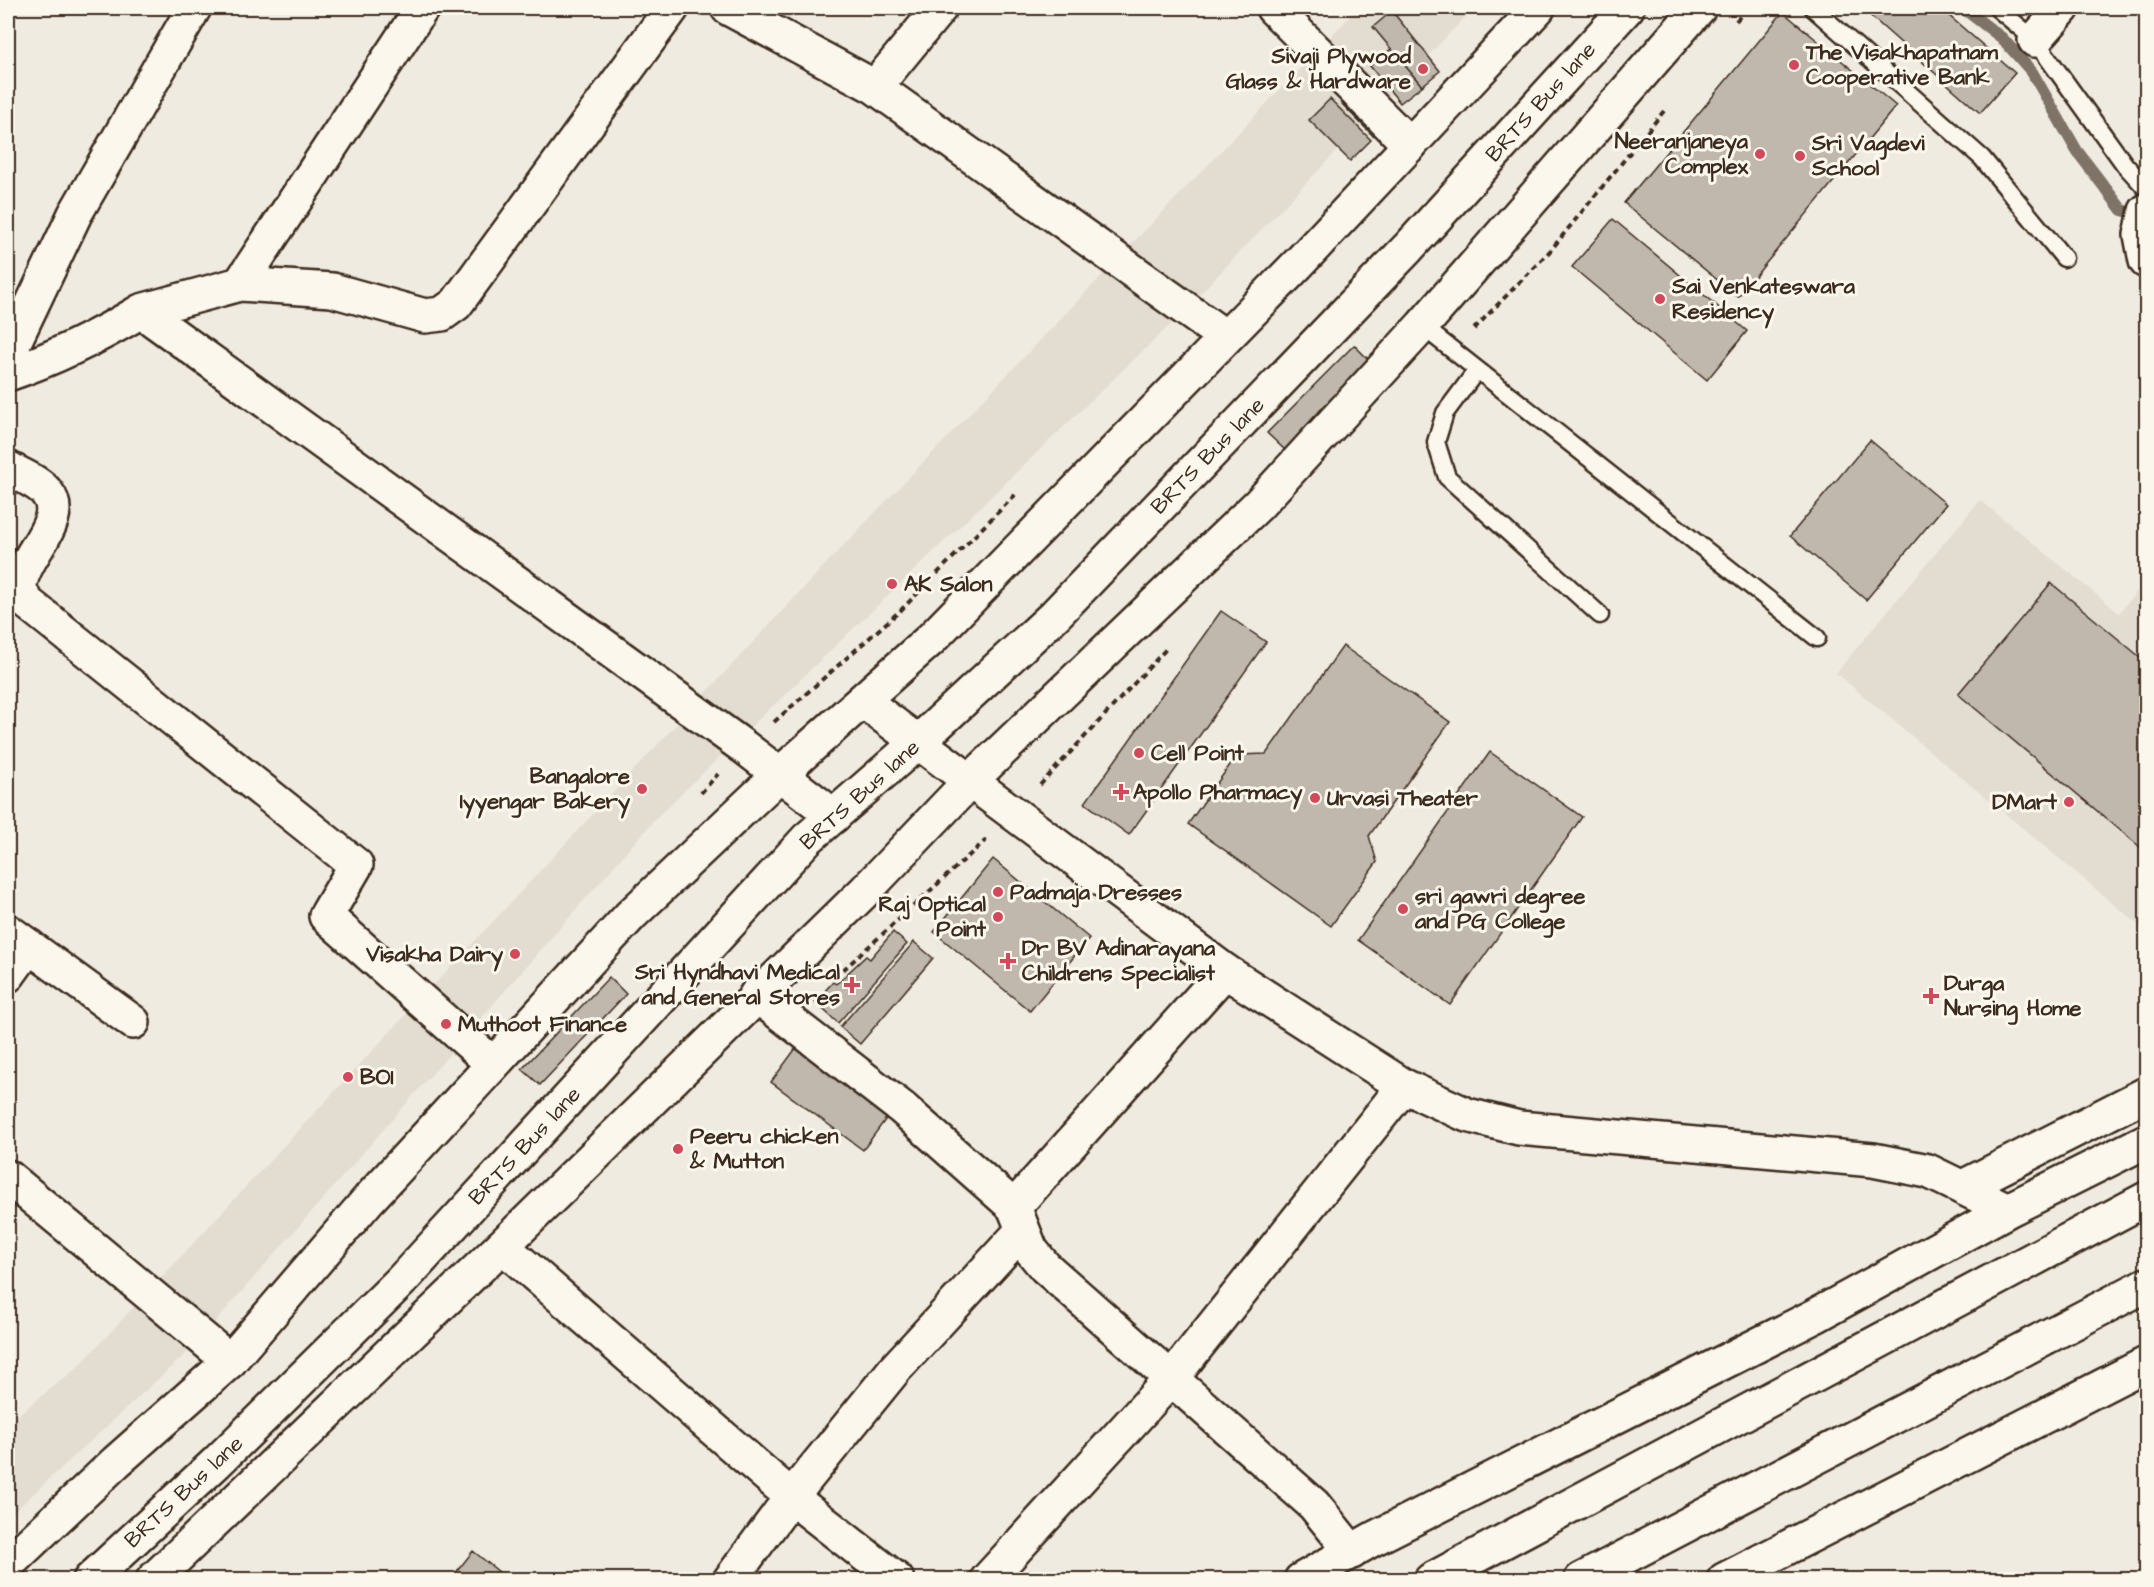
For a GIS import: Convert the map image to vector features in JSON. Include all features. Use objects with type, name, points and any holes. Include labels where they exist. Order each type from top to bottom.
[{"type":"street","points":[[8,355],[75,214],[194,8]]},
{"type":"street","points":[[240,284],[422,8]]},
{"type":"street","points":[[8,374],[45,362],[87,342],[141,311],[240,284],[332,290],[425,316],[442,314],[456,304],[672,8]]},
{"type":"street","points":[[728,8],[875,87],[1225,337]]},
{"type":"street","points":[[875,87],[940,8]]},
{"type":"street","points":[[1274,8],[1410,145]]},
{"type":"street","points":[[8,1564],[116,1462],[230,1361],[369,1200],[631,915],[779,775],[931,639],[1410,145],[1538,8]]},
{"type":"street","name":"BRTS Bus lane","points":[[90,1580],[216,1463],[402,1280],[807,839],[917,743],[1080,589],[1408,248],[1627,8]]},
{"type":"street","points":[[153,1580],[502,1246],[756,995],[866,890],[970,781],[1258,505],[1422,326],[1699,8]]},
{"type":"street","points":[[2035,40],[2062,8]]},
{"type":"street","points":[[141,311],[834,816]]},
{"type":"street","points":[[8,468],[46,491],[54,502],[53,517],[24,573],[20,588],[25,601],[356,866],[326,916],[493,1064]]},
{"type":"street","points":[[863,701],[1225,971],[1404,1086],[1467,1114],[1519,1128],[1873,1160],[1928,1171],[2008,1210]]},
{"type":"street","points":[[8,975],[18,938],[133,1023]]},
{"type":"street","points":[[730,1580],[792,1496],[895,1369],[1225,971]]},
{"type":"street","points":[[756,995],[902,1108],[1019,1218],[1031,1250],[1045,1267],[1314,1505],[1352,1552]]},
{"type":"street","points":[[987,1580],[1171,1379],[1404,1086]]},
{"type":"street","points":[[1963,1187],[2146,1094]]},
{"type":"street","points":[[1300,1580],[1817,1315],[2008,1210],[2146,1141]]},
{"type":"street","points":[[8,1177],[230,1361]]},
{"type":"street","points":[[1431,1580],[2146,1199]]},
{"type":"street","points":[[502,1246],[792,1496],[897,1580]]},
{"type":"street","points":[[1581,1580],[2146,1285]]},
{"type":"street","points":[[1724,1580],[2146,1364]]},
{"type":"lane","points":[[1814,8],[1982,158],[2064,258]]},
{"type":"lane","points":[[1997,8],[2035,40],[2125,165],[2146,188]]},
{"type":"lane","points":[[1422,326],[1817,638]]},
{"type":"lane","points":[[1477,370],[1445,413],[1436,442],[1447,477],[1600,615]]},
{"type":"shaded area","points":[[1358,8],[1474,8],[1172,323],[658,816],[194,1346],[8,1517],[8,1423],[78,1367],[824,566]]},
{"type":"shaded area","name":"DMart","points":[[1980,500],[2119,613],[2146,580],[2146,931],[1836,673]]},
{"type":"building","points":[[1870,8],[1940,8],[2015,73],[1980,113],[1866,12]]},
{"type":"building","points":[[1392,11],[1440,71],[1422,86],[1373,27]]},
{"type":"building","name":"Neeranjaneya Complex","points":[[1783,12],[1896,106],[1738,297],[1624,203]]},
{"type":"building","points":[[1391,49],[1422,86],[1400,103],[1370,66]]},
{"type":"building","points":[[1354,93],[1384,124],[1373,136],[1342,104]]},
{"type":"building","points":[[1330,99],[1371,140],[1350,161],[1309,120]]},
{"type":"building","name":"Sai Venkateswara Residency","points":[[1613,219],[1747,331],[1707,380],[1572,267]]},
{"type":"building","points":[[1354,345],[1372,363],[1286,451],[1267,433]]},
{"type":"building","points":[[1870,440],[1946,504],[1866,600],[1790,536]]},
{"type":"building","points":[[2051,583],[2146,662],[2146,852],[1958,694]]},
{"type":"building","points":[[1221,611],[1266,642],[1129,835],[1085,803]]},
{"type":"building","points":[[1343,646],[1450,722],[1369,836],[1377,862],[1331,926],[1188,824],[1237,755],[1266,754]]},
{"type":"building","points":[[1490,752],[1582,817],[1450,1005],[1358,940]]},
{"type":"building","points":[[993,859],[1089,938],[1030,1011],[934,932]]},
{"type":"building","points":[[893,932],[907,944],[838,1023],[815,1002],[833,982],[836,984],[866,956],[870,959]]},
{"type":"building","points":[[914,942],[933,958],[860,1044],[840,1027]]},
{"type":"building","points":[[609,977],[626,994],[540,1085],[522,1069]]},
{"type":"building","points":[[799,1044],[891,1112],[863,1150],[771,1082]]},
{"type":"building","points":[[473,1551],[509,1580],[450,1580]]},
{"type":"waterway","points":[[1963,8],[2002,38],[2032,72],[2077,151],[2122,210],[2145,216]]},
{"type":"place","name":"The Visakhapatnam Cooperative Bank","points":[[1794,65]]},
{"type":"place","name":"Sivaji Plywood Glass & Hardware","points":[[1423,69]]},
{"type":"place","name":"Neeranjaneya Complex","points":[[1760,154]]},
{"type":"place","name":"Sri Vagdevi School","points":[[1800,156]]},
{"type":"place","name":"Sai Venkateswara Residency","points":[[1660,299]]},
{"type":"place","name":"AK Salon","points":[[892,584]]},
{"type":"place","name":"Cell Point","points":[[1139,753]]},
{"type":"place","name":"Bangalore Iyyengar Bakery","points":[[642,789]]},
{"type":"place","name":"Apollo Pharmacy","points":[[1121,792]]},
{"type":"place","name":"Urvasi Theater","points":[[1315,798]]},
{"type":"place","name":"DMart","points":[[2069,802]]},
{"type":"place","name":"Padmaja Dresses","points":[[998,892]]},
{"type":"place","name":"sri gawri degree and PG College","points":[[1403,909]]},
{"type":"place","name":"Raj Optical Point","points":[[998,917]]},
{"type":"place","name":"Visakha Dairy","points":[[515,954]]},
{"type":"place","name":"Dr BV Adinarayana Childrens Specialist","points":[[1008,961]]},
{"type":"place","name":"Sri Hyndhavi Medical and General Stores","points":[[852,985]]},
{"type":"place","name":"Durga Nursing Home","points":[[1931,996]]},
{"type":"place","name":"Muthoot Finance","points":[[446,1024]]},
{"type":"place","name":"BOI","points":[[348,1077]]},
{"type":"place","name":"Peeru chicken & Mutton","points":[[678,1149]]}]
